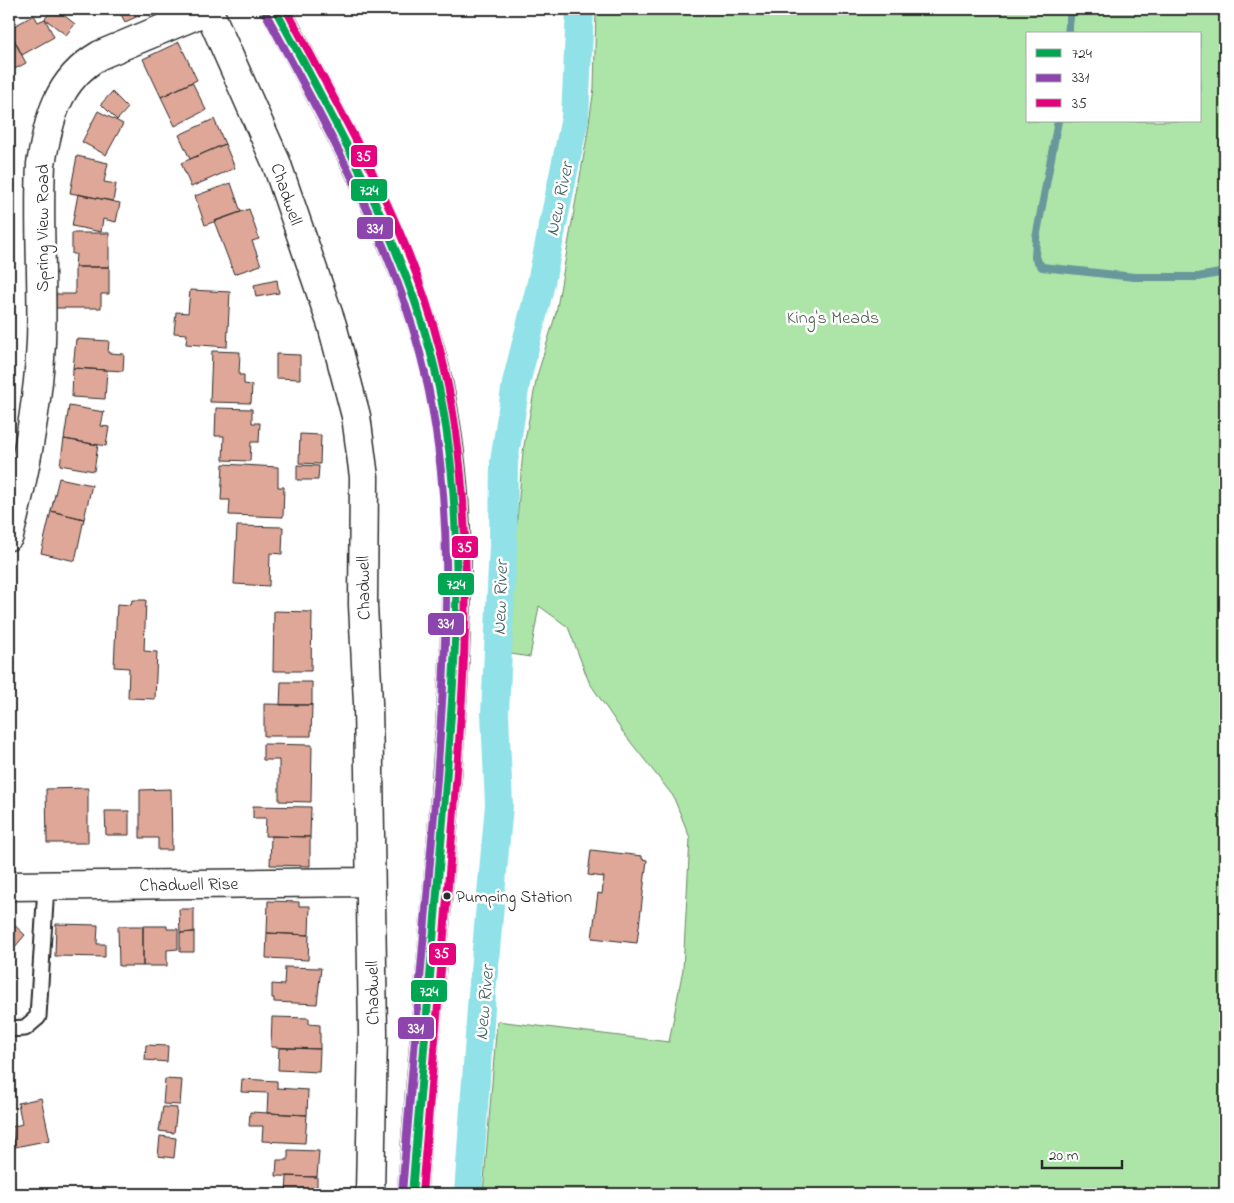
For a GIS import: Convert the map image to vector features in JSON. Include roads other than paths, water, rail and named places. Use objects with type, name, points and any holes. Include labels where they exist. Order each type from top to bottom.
[{"type":"main road","points":[[275,9],[338,128],[382,218],[401,264],[430,351],[448,441],[458,546],[456,646],[438,902],[412,1194]]},
{"type":"street","name":"Spring View Road","points":[[9,536],[31,440],[36,397],[41,343],[41,164],[45,139],[58,99],[74,74],[100,55],[208,9]]},
{"type":"street","name":"Chadwell","points":[[208,9],[276,162],[332,325],[356,416],[364,478],[363,605],[368,703],[369,882],[373,1034],[370,1194]]},
{"type":"street","name":"Chadwell Rise","points":[[9,886],[369,882]]},
{"type":"lane","points":[[9,1030],[25,1028],[38,1017],[46,886]]},
{"type":"waterway","name":"New River","points":[[468,1194],[482,994],[499,805],[495,714],[503,546],[504,462],[516,383],[540,287],[575,118],[580,9]]},
{"type":"waterway","points":[[1068,32],[1071,9]]},
{"type":"waterway","points":[[1058,122],[1036,238],[1035,258],[1042,267],[1134,277],[1198,277],[1225,272]]},
{"type":"place","name":"Pumping Station","points":[[447,896]]},
{"type":"park label","name":"King's Meads","points":[[833,317]]}]
